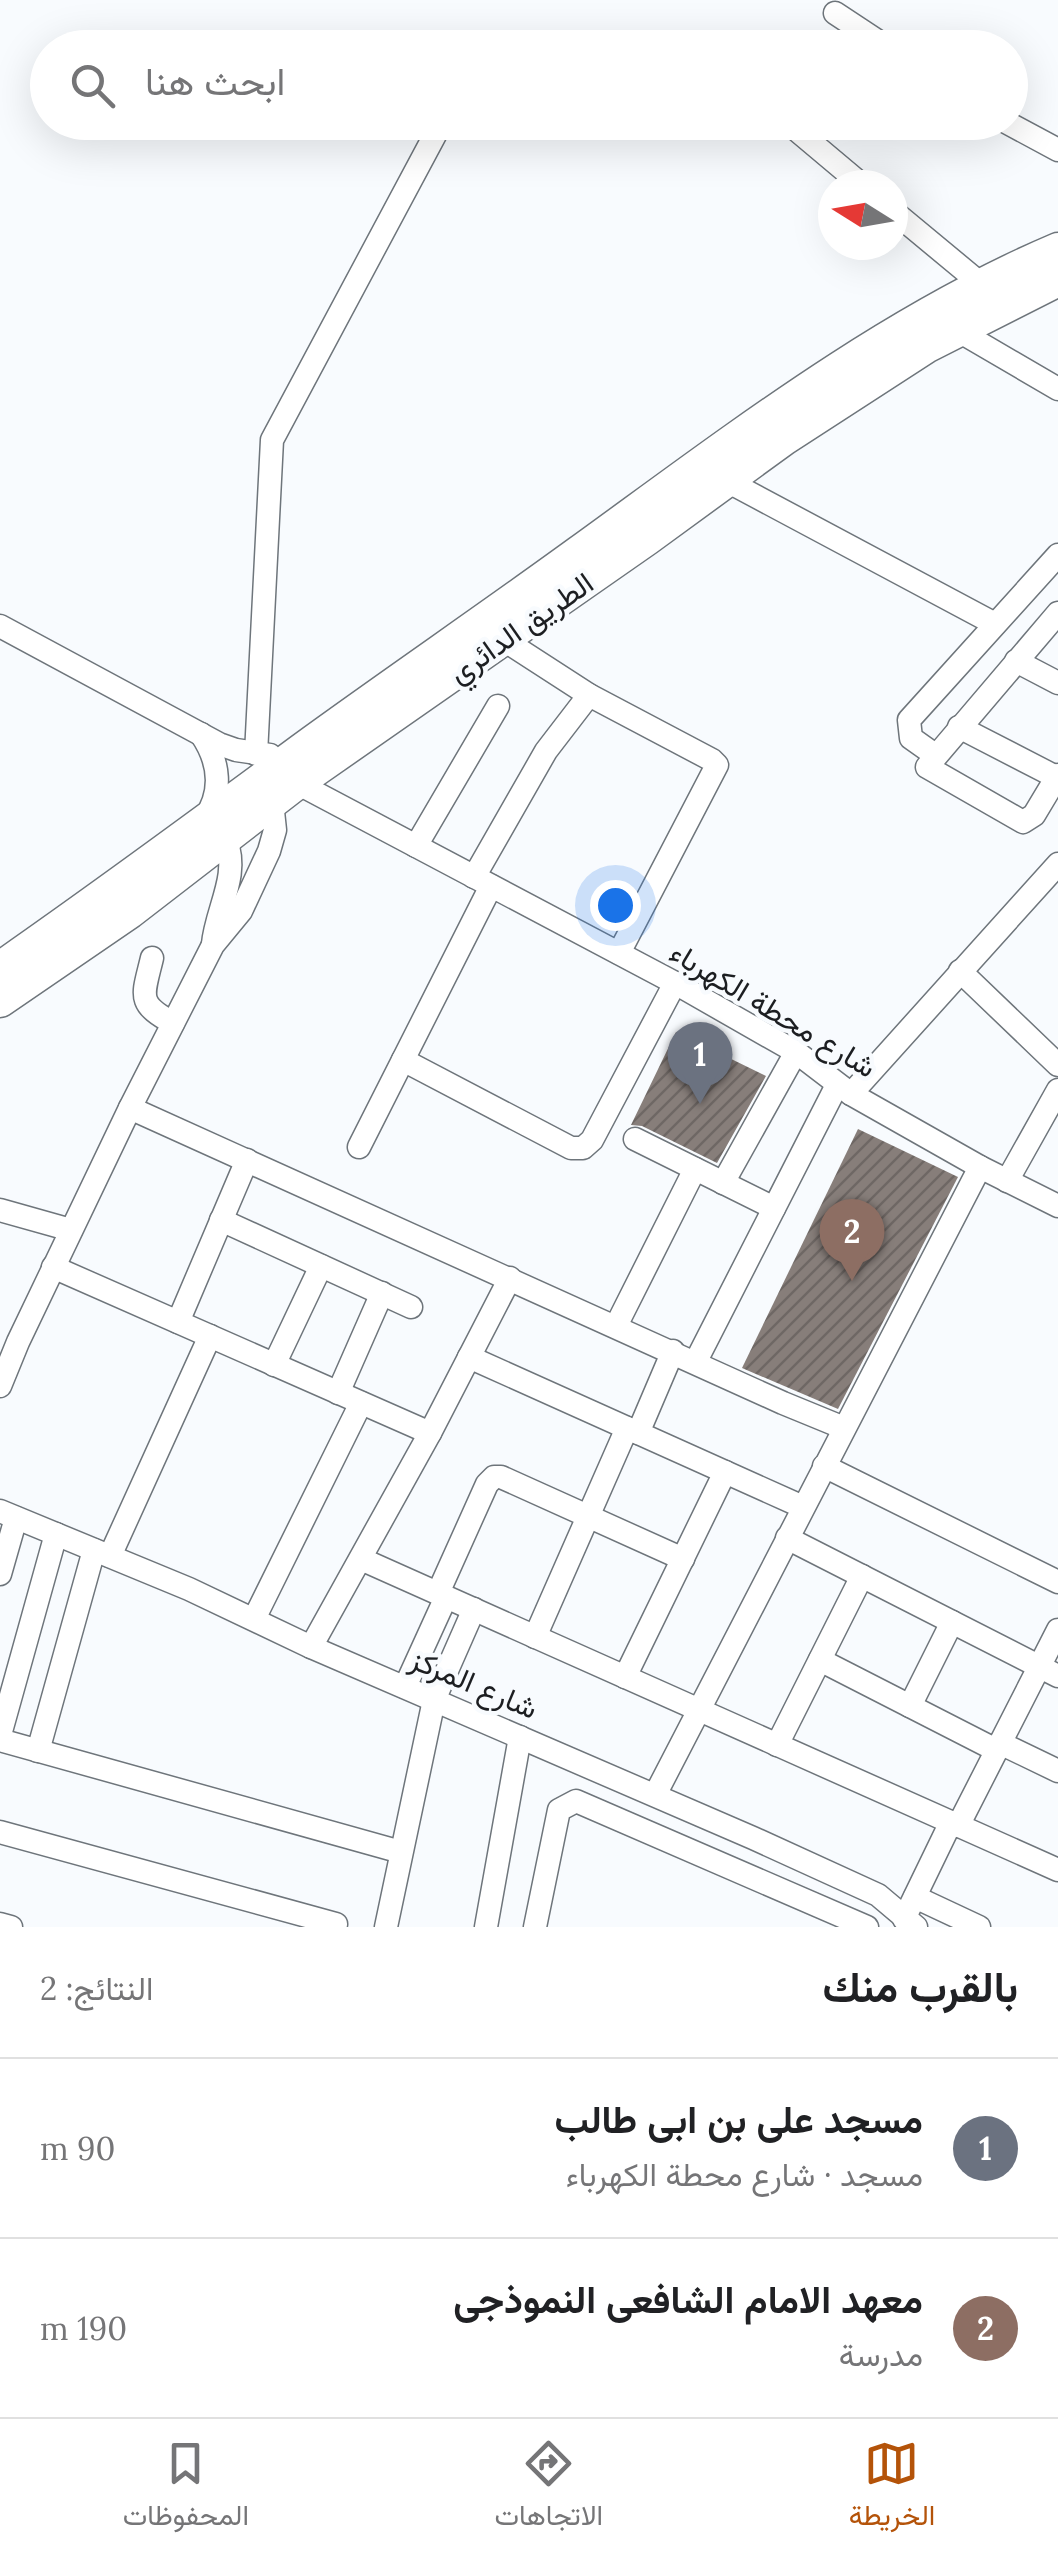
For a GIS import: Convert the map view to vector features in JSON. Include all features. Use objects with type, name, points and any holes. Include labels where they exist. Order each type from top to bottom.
[{"type":"highway","name":"الطريق الدائري","points":[[0,968],[213,834],[639,527],[877,343],[981,284],[1058,249]]},
{"type":"highway","name":"الطريق الدائري","points":[[0,1001],[130,912],[213,834],[290,779],[504,640],[639,527],[727,481],[812,420],[958,330],[1058,280]]},
{"type":"street","points":[[835,13],[861,30]]},
{"type":"street","points":[[1028,134],[1058,150]]},
{"type":"street","points":[[256,754],[272,440],[432,140]]},
{"type":"street","points":[[808,140],[844,170]]},
{"type":"street","points":[[908,223],[981,284]]},
{"type":"street","points":[[958,330],[1058,389]]},
{"type":"street","points":[[727,481],[994,624]]},
{"type":"street","points":[[935,755],[911,738],[909,720],[1058,554]]},
{"type":"street","points":[[959,727],[1058,777],[1034,815],[1024,822],[929,770],[927,764],[1016,661],[1058,613]]},
{"type":"street","points":[[0,626],[219,744],[256,754],[290,779],[269,851],[241,911],[213,945],[130,1108],[0,1386]]},
{"type":"street","points":[[504,640],[588,695],[716,765],[618,953]]},
{"type":"street","points":[[1016,661],[1058,684]]},
{"type":"street","points":[[359,1147],[546,751],[588,695]]},
{"type":"street","points":[[416,846],[498,706]]},
{"type":"street","points":[[199,732],[211,749],[217,780],[211,810],[213,834],[230,876],[217,916],[213,945]]},
{"type":"street","name":"شارع محطة الكهرباء","points":[[290,779],[676,984],[796,1052],[844,1089],[980,1167],[1058,1206]]},
{"type":"street","points":[[696,1362],[774,1208],[844,1089],[960,972],[1058,864]]},
{"type":"street","points":[[152,958],[145,1004],[173,1024]]},
{"type":"street","points":[[960,972],[1058,1065]]},
{"type":"street","points":[[403,1060],[571,1148],[583,1148],[592,1140],[676,984]]},
{"type":"street","points":[[723,1183],[796,1052]]},
{"type":"street","points":[[1007,1181],[1058,1090]]},
{"type":"street","points":[[130,1108],[844,1428]]},
{"type":"street","points":[[635,1139],[774,1208]]},
{"type":"street","points":[[178,1322],[246,1160]]},
{"type":"street","points":[[654,1795],[980,1167]]},
{"type":"street","points":[[616,1326],[696,1169]]},
{"type":"street","points":[[0,1210],[71,1230]]},
{"type":"street","points":[[221,1220],[412,1307]]},
{"type":"street","points":[[274,1364],[321,1266]]},
{"type":"street","points":[[53,1267],[430,1433]]},
{"type":"street","points":[[311,1647],[430,1433],[510,1278]]},
{"type":"street","points":[[338,1392],[382,1293]]},
{"type":"street","points":[[38,1751],[102,1553],[210,1336]]},
{"type":"street","points":[[535,1637],[588,1517],[673,1351]]},
{"type":"street","points":[[470,1357],[803,1507]]},
{"type":"street","points":[[254,1619],[362,1403]]},
{"type":"street","points":[[824,1466],[1058,1582]]},
{"type":"street","points":[[626,1677],[725,1472]]},
{"type":"street","points":[[405,1687],[486,1484],[494,1477],[683,1560]]},
{"type":"street","points":[[0,1574],[8,1514]]},
{"type":"street","name":"شارع المركز","points":[[8,1514],[753,1838],[878,1895],[912,1915],[979,1927]]},
{"type":"street","points":[[56,1534],[0,1738],[401,1852]]},
{"type":"street","points":[[787,1538],[1049,1671]]},
{"type":"street","points":[[361,1559],[1058,1870]]},
{"type":"street","points":[[777,1745],[862,1576]]},
{"type":"street","points":[[386,1927],[434,1700],[474,1609]]},
{"type":"street","points":[[910,1706],[952,1622]]},
{"type":"street","points":[[912,1915],[954,1824],[998,1746],[1049,1671],[1058,1630]]},
{"type":"street","points":[[820,1660],[910,1706],[1058,1771]]},
{"type":"street","points":[[486,1927],[520,1737]]},
{"type":"street","points":[[535,1927],[559,1810],[569,1802],[582,1802],[868,1927]]},
{"type":"street","points":[[0,1832],[336,1924]]},
{"type":"street","points":[[737,1870],[753,1838]]},
{"type":"street","points":[[0,1924],[10,1927]]},
{"type":"building","points":[[676,1032],[766,1076],[717,1163],[642,1126],[631,1125]]},
{"type":"building","points":[[858,1129],[958,1177],[838,1409],[742,1368]]},
{"type":"place","name":"مسجد على بن ابى طالب","points":[[700,1104]]},
{"type":"place","name":"معهد الامام الشافعى النموذجى","points":[[852,1281]]}]
